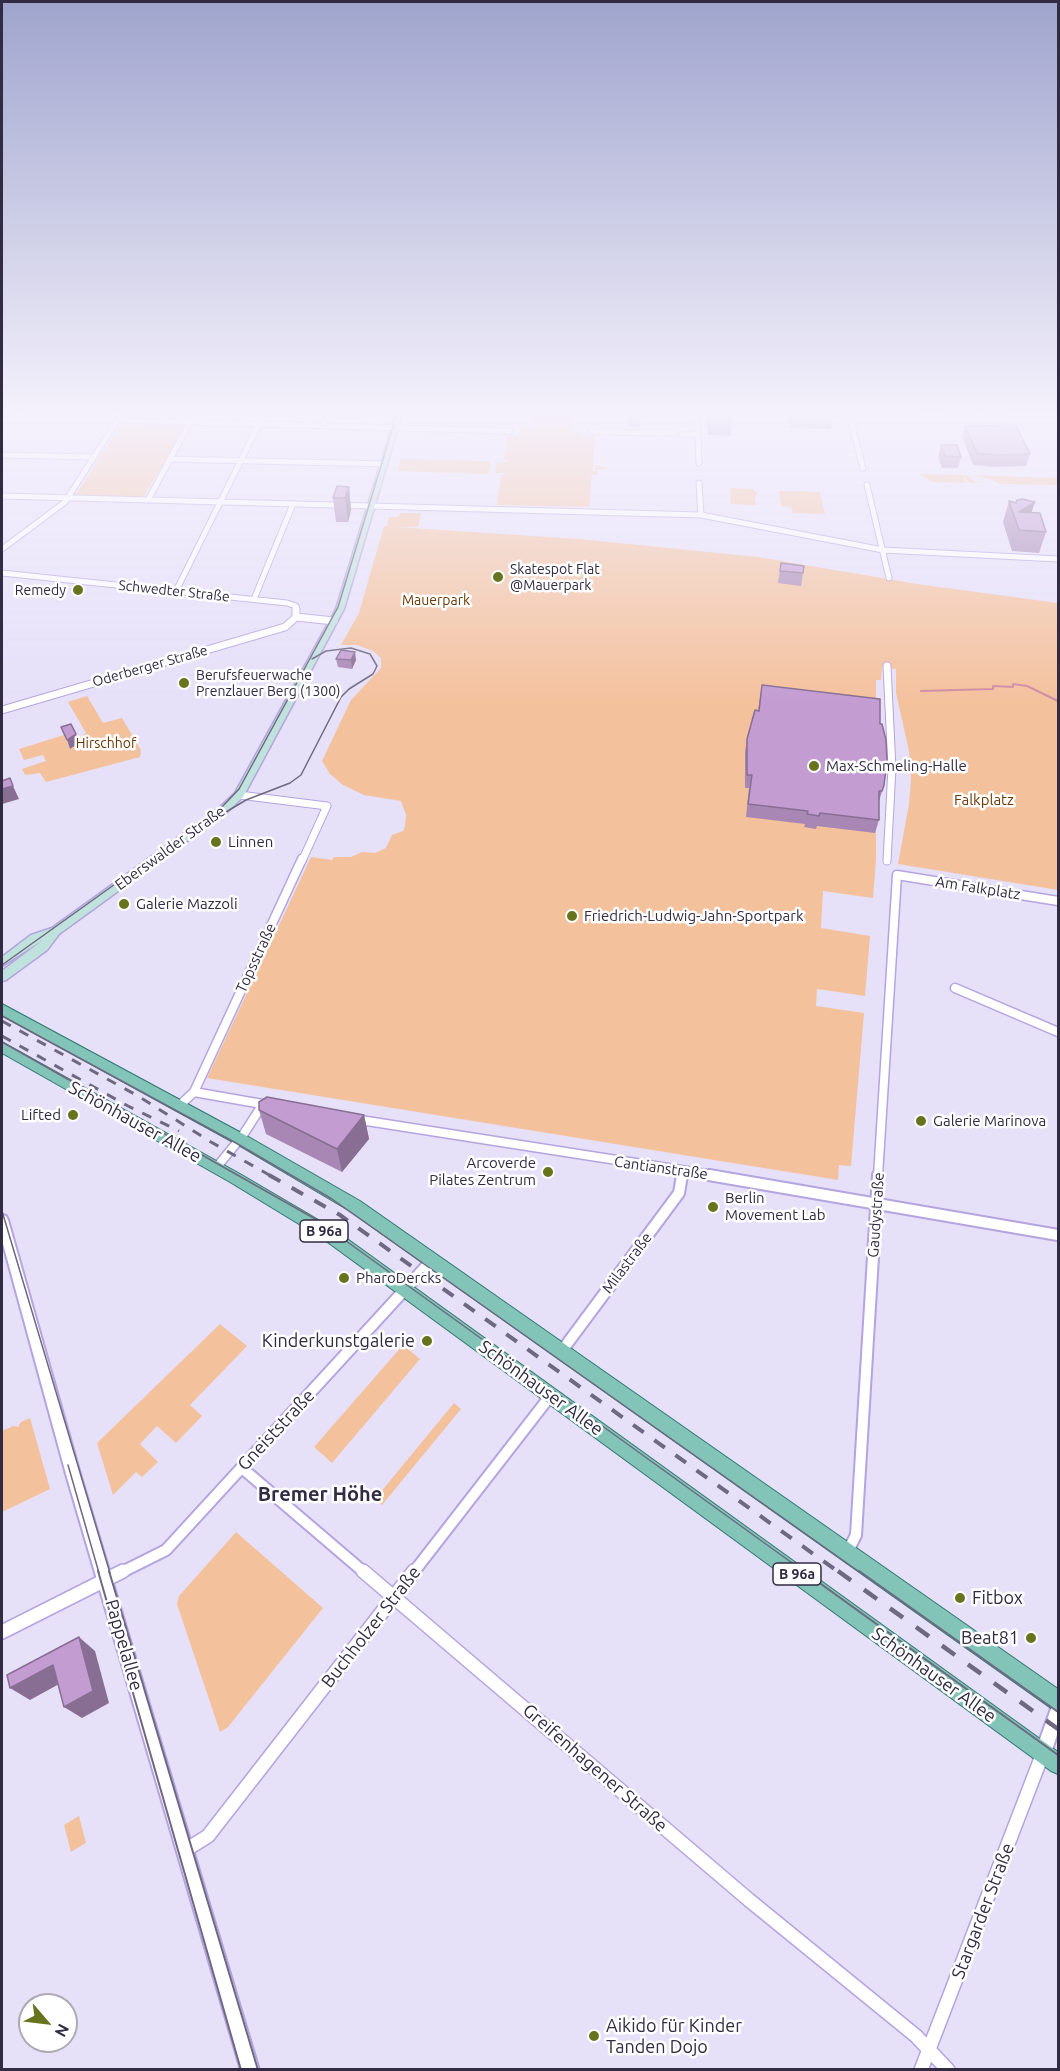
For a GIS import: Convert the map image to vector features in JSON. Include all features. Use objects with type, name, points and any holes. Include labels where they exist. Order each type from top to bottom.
[{"type":"main road","name":"Eberswalder Straße","points":[[2,977],[43,947],[56,931],[224,810],[239,795],[334,621],[352,575],[372,507]]},
{"type":"main road","name":"Eberswalder Straße","points":[[2,962],[35,938],[56,931]]},
{"type":"main road","name":"B 96a","points":[[2,1009],[337,1194],[1059,1701]]},
{"type":"main road","name":"Schönhauser Allee","points":[[2,1047],[317,1227],[1051,1758]]},
{"type":"street","points":[[2,549],[58,507]]},
{"type":"street","points":[[177,591],[218,507]]},
{"type":"street","points":[[254,599],[292,507]]},
{"type":"street","points":[[399,507],[701,514],[883,550],[1059,559]]},
{"type":"street","points":[[701,507],[701,514]]},
{"type":"street","points":[[872,507],[890,578]]},
{"type":"street","name":"Schwedter Straße","points":[[2,573],[292,604],[298,608],[296,617]]},
{"type":"street","points":[[296,617],[334,621]]},
{"type":"street","name":"Oderberger Straße","points":[[2,710],[285,627],[296,617]]},
{"type":"street","points":[[887,666],[892,768],[887,861]]},
{"type":"street","name":"Topsstraße","points":[[179,1106],[194,1092],[327,806],[239,795]]},
{"type":"street","name":"Am Falkplatz","points":[[897,875],[1059,901]]},
{"type":"street","name":"Gaudystraße","points":[[847,1553],[856,1535],[897,875]]},
{"type":"street","points":[[955,988],[1059,1032]]},
{"type":"street","points":[[194,1092],[275,1106]]},
{"type":"street","points":[[216,1168],[240,1139],[263,1104]]},
{"type":"street","name":"Cantianstraße","points":[[346,1118],[683,1171],[1059,1235]]},
{"type":"street","name":"Milastraße","points":[[561,1352],[679,1193],[683,1171]]},
{"type":"street","name":"Pappelallee","points":[[2,1220],[60,1429],[250,2070]]},
{"type":"street","name":"Gneiststraße","points":[[2,1632],[166,1550],[432,1260]]},
{"type":"street","name":"Buchholzer Straße","points":[[184,1851],[208,1836],[551,1395]]},
{"type":"street","name":"Greifenhagener Straße","points":[[242,1468],[395,1596],[749,1900],[930,2049],[948,2070]]},
{"type":"street","points":[[1051,1758],[1059,1712]]},
{"type":"street","name":"Stargarder Straße","points":[[921,2070],[1051,1758]]},
{"type":"green space","points":[[787,507],[823,507],[825,514],[793,513],[791,507]]},
{"type":"green space","name":"Friedrich-Ludwig-Jahn-Sportpark","points":[[400,513],[421,513],[418,527],[396,527],[579,539],[758,557],[917,584],[1058,603],[1058,890],[898,864],[909,804],[911,779],[909,751],[896,693],[896,669],[882,668],[881,680],[876,680],[876,860],[873,898],[823,891],[821,928],[870,936],[865,996],[817,989],[816,1006],[864,1013],[851,1166],[839,1165],[838,1180],[207,1078],[311,857],[332,860],[334,857],[351,857],[362,852],[375,853],[386,848],[392,835],[403,831],[405,826],[406,815],[401,801],[364,795],[343,785],[330,774],[322,761],[351,700],[381,668],[381,658],[373,651],[357,645],[341,645],[359,613],[384,526],[387,526],[389,517],[399,517]]},
{"type":"green space","name":"Hirschhof","points":[[87,696],[103,723],[122,718],[141,750],[140,757],[46,782],[40,773],[25,775],[22,769],[46,761],[43,755],[24,760],[19,749],[64,735],[70,749],[78,744],[77,739],[86,733],[68,702]]},
{"type":"green space","points":[[220,1324],[247,1346],[190,1405],[202,1416],[176,1443],[157,1426],[140,1444],[158,1462],[142,1477],[136,1472],[113,1495],[97,1443]]},
{"type":"green space","points":[[403,1345],[420,1359],[332,1463],[314,1447]]},
{"type":"green space","points":[[454,1403],[461,1409],[382,1505],[375,1499]]},
{"type":"green space","points":[[30,1418],[50,1489],[2,1512],[2,1431],[13,1426],[18,1427],[21,1422]]},
{"type":"green space","points":[[236,1532],[323,1608],[228,1727],[220,1732],[177,1604],[179,1596]]},
{"type":"green space","points":[[79,1816],[86,1843],[71,1852],[64,1825]]},
{"type":"building","points":[[1011,507],[1028,507],[1019,512],[1040,513],[1046,532],[1019,530]]},
{"type":"building","points":[[781,563],[804,566],[803,573],[780,571]]},
{"type":"building","points":[[341,650],[355,652],[351,660],[336,659]]},
{"type":"building","name":"Max-Schmeling-Halle","points":[[762,685],[880,699],[880,724],[882,724],[886,740],[887,761],[884,785],[882,791],[879,791],[879,820],[820,813],[819,816],[807,814],[808,811],[748,804],[752,775],[747,775],[747,739],[755,710],[759,711]]},
{"type":"building","points":[[71,724],[76,734],[67,740],[61,727]]},
{"type":"building","points":[[10,778],[13,786],[2,789],[2,781]]},
{"type":"building","points":[[267,1097],[364,1115],[337,1149],[259,1110],[259,1102]]},
{"type":"building","points":[[79,1637],[93,1691],[64,1707],[53,1665],[10,1688],[7,1675]]},
{"type":"waterway","points":[[921,691],[993,689],[993,686],[1013,687],[1013,684],[1027,686],[1058,701]]},
{"type":"tram line","points":[[2,965],[220,809],[239,789],[338,607],[369,507]]},
{"type":"tram line","points":[[226,812],[246,800],[290,783],[301,775],[341,697],[349,689],[373,674],[377,666],[370,654],[351,648],[326,651],[312,659]]},
{"type":"tram line","points":[[2,1016],[236,1143],[332,1199],[861,1573]]},
{"type":"tram line","points":[[2,1042],[317,1220],[806,1573]]},
{"type":"tram line","points":[[2,1211],[110,1573]]},
{"type":"tram line","points":[[68,1465],[99,1573]]},
{"type":"tram line","points":[[98,1571],[241,2070]]},
{"type":"tram line","points":[[109,1571],[258,2070]]},
{"type":"tram line","points":[[803,1571],[1058,1755]]},
{"type":"tram line","points":[[859,1571],[1058,1712]]},
{"type":"railway","points":[[2,1021],[138,1096],[271,1176]]},
{"type":"railway","points":[[2,1036],[128,1106],[179,1131]]},
{"type":"railway","points":[[269,1175],[340,1215],[840,1573]]},
{"type":"railway","points":[[838,1571],[1058,1729]]},
{"type":"place","name":"Skatespot Flat @Mauerpark","points":[[498,577]]},
{"type":"place","name":"Remedy","points":[[78,590]]},
{"type":"place","name":"Berufsfeuerwache Prenzlauer Berg (1300)","points":[[184,683]]},
{"type":"place","name":"Max-Schmeling-Halle","points":[[814,766]]},
{"type":"place","name":"Linnen","points":[[216,842]]},
{"type":"place","name":"Galerie Mazzoli","points":[[124,904]]},
{"type":"place","name":"Friedrich-Ludwig-Jahn-Sportpark","points":[[572,916]]},
{"type":"place","name":"Lifted","points":[[73,1115]]},
{"type":"place","name":"Galerie Marinova","points":[[921,1121]]},
{"type":"place","name":"Arcoverde Pilates Zentrum","points":[[548,1172]]},
{"type":"place","name":"Berlin Movement Lab","points":[[713,1207]]},
{"type":"place","name":"PharoDercks","points":[[344,1278]]},
{"type":"place","name":"Kinderkunstgalerie","points":[[427,1341]]},
{"type":"place","name":"Fitbox","points":[[960,1598]]},
{"type":"place","name":"Beat81","points":[[1031,1638]]},
{"type":"place","name":"Aikido für Kinder Tanden Dojo","points":[[594,2036]]},
{"type":"district","name":"Bremer Höhe","points":[[320,1494]]},
{"type":"park label","name":"Mauerpark","points":[[436,600]]},
{"type":"park label","name":"Falkplatz","points":[[984,800]]}]
